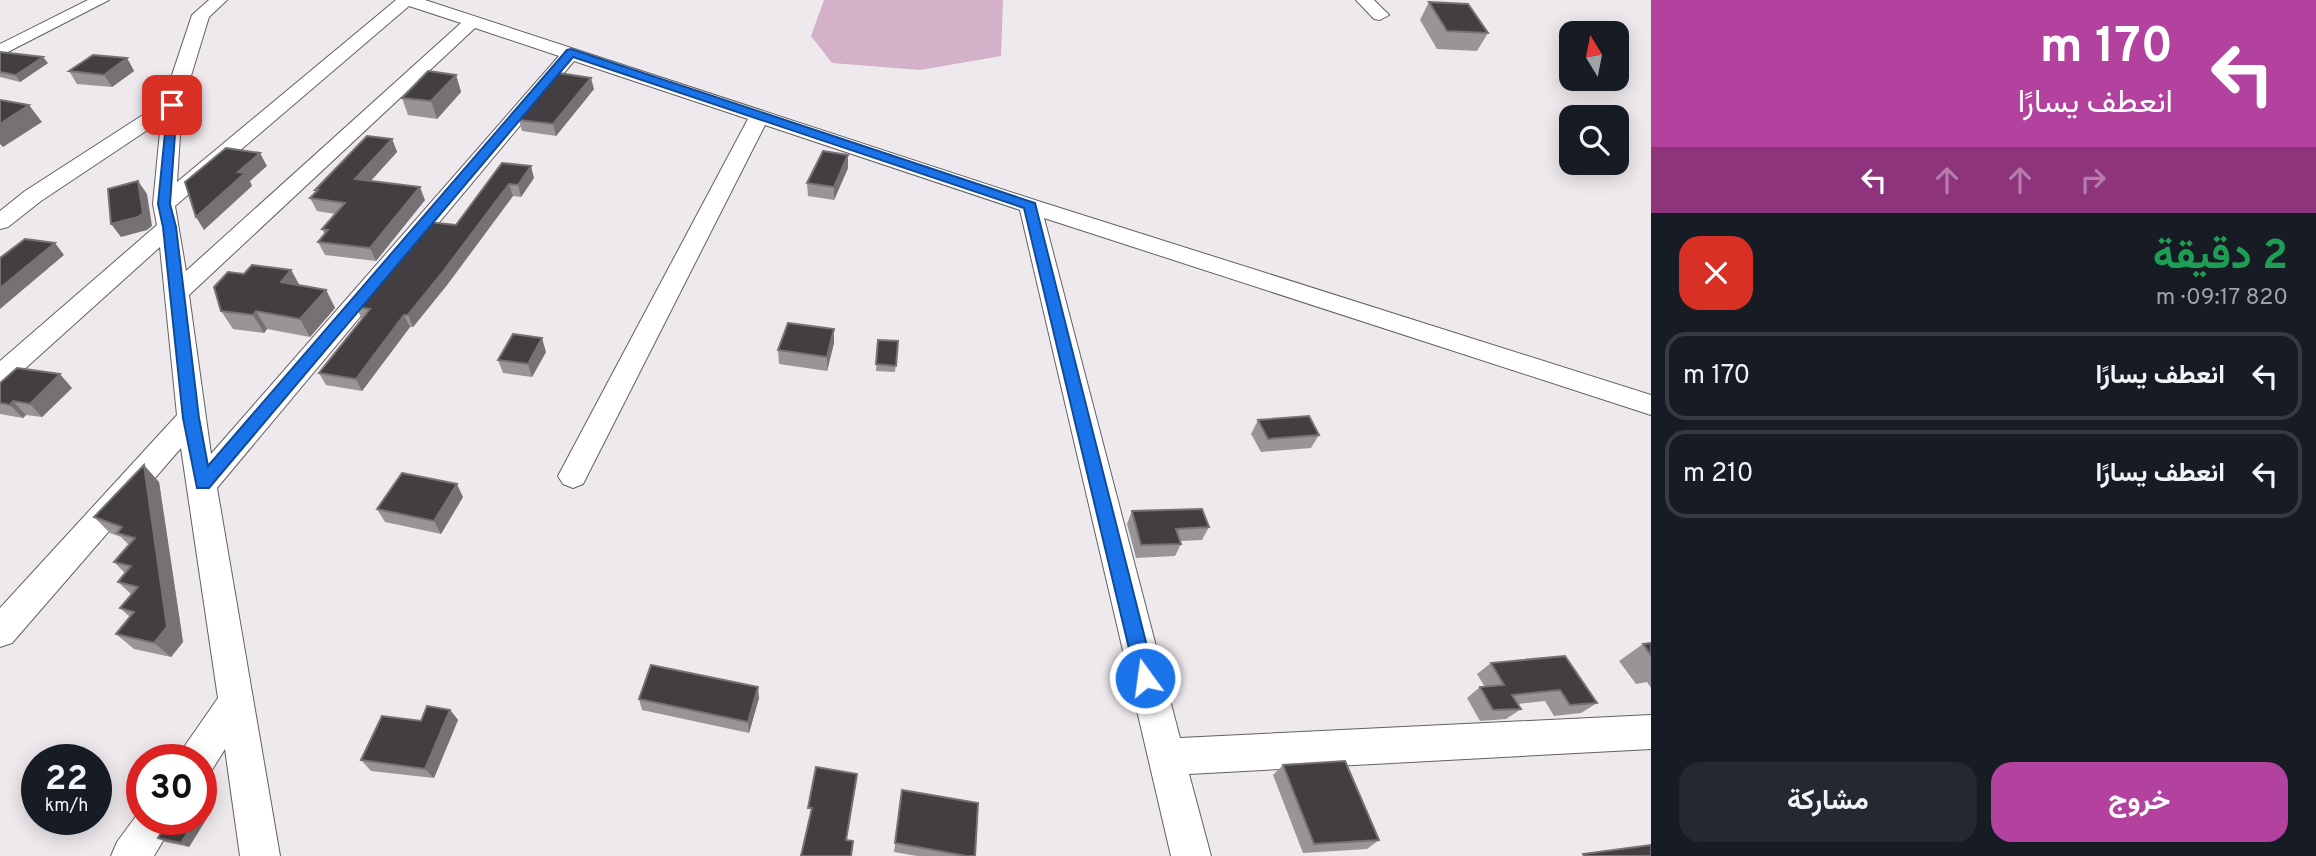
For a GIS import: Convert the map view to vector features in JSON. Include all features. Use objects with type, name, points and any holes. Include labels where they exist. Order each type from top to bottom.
[{"type":"street","points":[[0,51],[101,0]]},
{"type":"street","points":[[219,0],[201,15],[172,105],[167,215],[191,418],[260,856]]},
{"type":"street","points":[[0,376],[167,215],[407,0],[571,52],[1030,206],[1651,405]]},
{"type":"street","points":[[1364,0],[1380,15]]},
{"type":"street","points":[[177,293],[473,21]]},
{"type":"street","points":[[203,484],[571,52]]},
{"type":"street","points":[[0,222],[33,196],[172,105]]},
{"type":"street","points":[[573,476],[759,117]]},
{"type":"street","points":[[1030,206],[1191,856]]},
{"type":"street","points":[[0,632],[191,418]]},
{"type":"street","points":[[208,744],[236,701]]},
{"type":"street","points":[[1165,757],[1651,732]]},
{"type":"street","points":[[131,856],[146,835]]},
{"type":"shaded area","points":[[824,0],[1003,0],[1001,56],[920,70],[832,63],[811,36]]},
{"type":"building","points":[[1429,2],[1468,4],[1488,33],[1447,31]]},
{"type":"building","points":[[0,52],[43,57],[16,75],[0,72]]},
{"type":"building","points":[[93,55],[127,58],[104,75],[69,71]]},
{"type":"building","points":[[428,71],[456,75],[431,101],[402,98]]},
{"type":"building","points":[[559,73],[591,78],[553,124],[519,120]]},
{"type":"building","points":[[0,100],[29,105],[0,124]]},
{"type":"building","points":[[367,136],[392,139],[355,179],[420,187],[370,248],[318,242],[328,230],[322,229],[345,203],[310,198]]},
{"type":"building","points":[[226,148],[260,153],[238,172],[245,173],[196,217],[185,182]]},
{"type":"building","points":[[823,151],[848,155],[834,187],[807,183]]},
{"type":"building","points":[[502,163],[531,166],[518,185],[509,184],[442,273],[408,315],[404,315],[356,379],[319,373],[370,309],[356,307],[428,222],[456,225]]},
{"type":"building","points":[[138,181],[143,213],[138,217],[111,224],[108,189]]},
{"type":"building","points":[[25,239],[55,243],[0,288],[0,258]]},
{"type":"building","points":[[252,265],[291,270],[281,282],[326,290],[300,319],[256,311],[253,315],[221,311],[214,287],[228,272],[244,274]]},
{"type":"building","points":[[788,323],[834,329],[827,357],[778,350]]},
{"type":"building","points":[[513,334],[542,338],[528,364],[498,360]]},
{"type":"building","points":[[878,340],[898,341],[896,366],[876,364]]},
{"type":"building","points":[[17,368],[60,374],[30,404],[13,401],[10,405],[0,403],[0,383]]},
{"type":"building","points":[[1309,416],[1319,435],[1268,439],[1258,420]]},
{"type":"building","points":[[144,465],[167,627],[154,643],[116,634],[134,612],[120,608],[138,587],[118,582],[131,566],[114,562],[135,538],[117,533],[122,527],[94,517]]},
{"type":"building","points":[[402,473],[457,484],[434,521],[377,509]]},
{"type":"building","points":[[1202,509],[1209,527],[1176,529],[1181,544],[1141,545],[1132,511]]},
{"type":"building","points":[[1651,643],[1651,655],[1643,644]]},
{"type":"building","points":[[1565,656],[1597,703],[1570,705],[1560,690],[1512,695],[1521,709],[1493,710],[1480,687],[1504,685],[1491,663]]},
{"type":"building","points":[[651,665],[758,687],[748,722],[639,699]]},
{"type":"building","points":[[427,706],[450,710],[425,769],[361,760],[382,716],[421,721]]},
{"type":"building","points":[[1345,761],[1379,840],[1314,844],[1283,765]]},
{"type":"building","points":[[816,767],[857,774],[846,840],[853,841],[851,856],[801,856],[812,808],[808,808]]},
{"type":"building","points":[[902,790],[978,803],[975,856],[895,843]]},
{"type":"building","points":[[160,835],[186,835],[181,843],[158,838]]},
{"type":"building","points":[[1651,845],[1651,856],[1583,854]]},
{"type":"route","points":[[172,105],[164,204],[191,418],[203,484],[571,52],[1030,206],[1145,678]]}]
